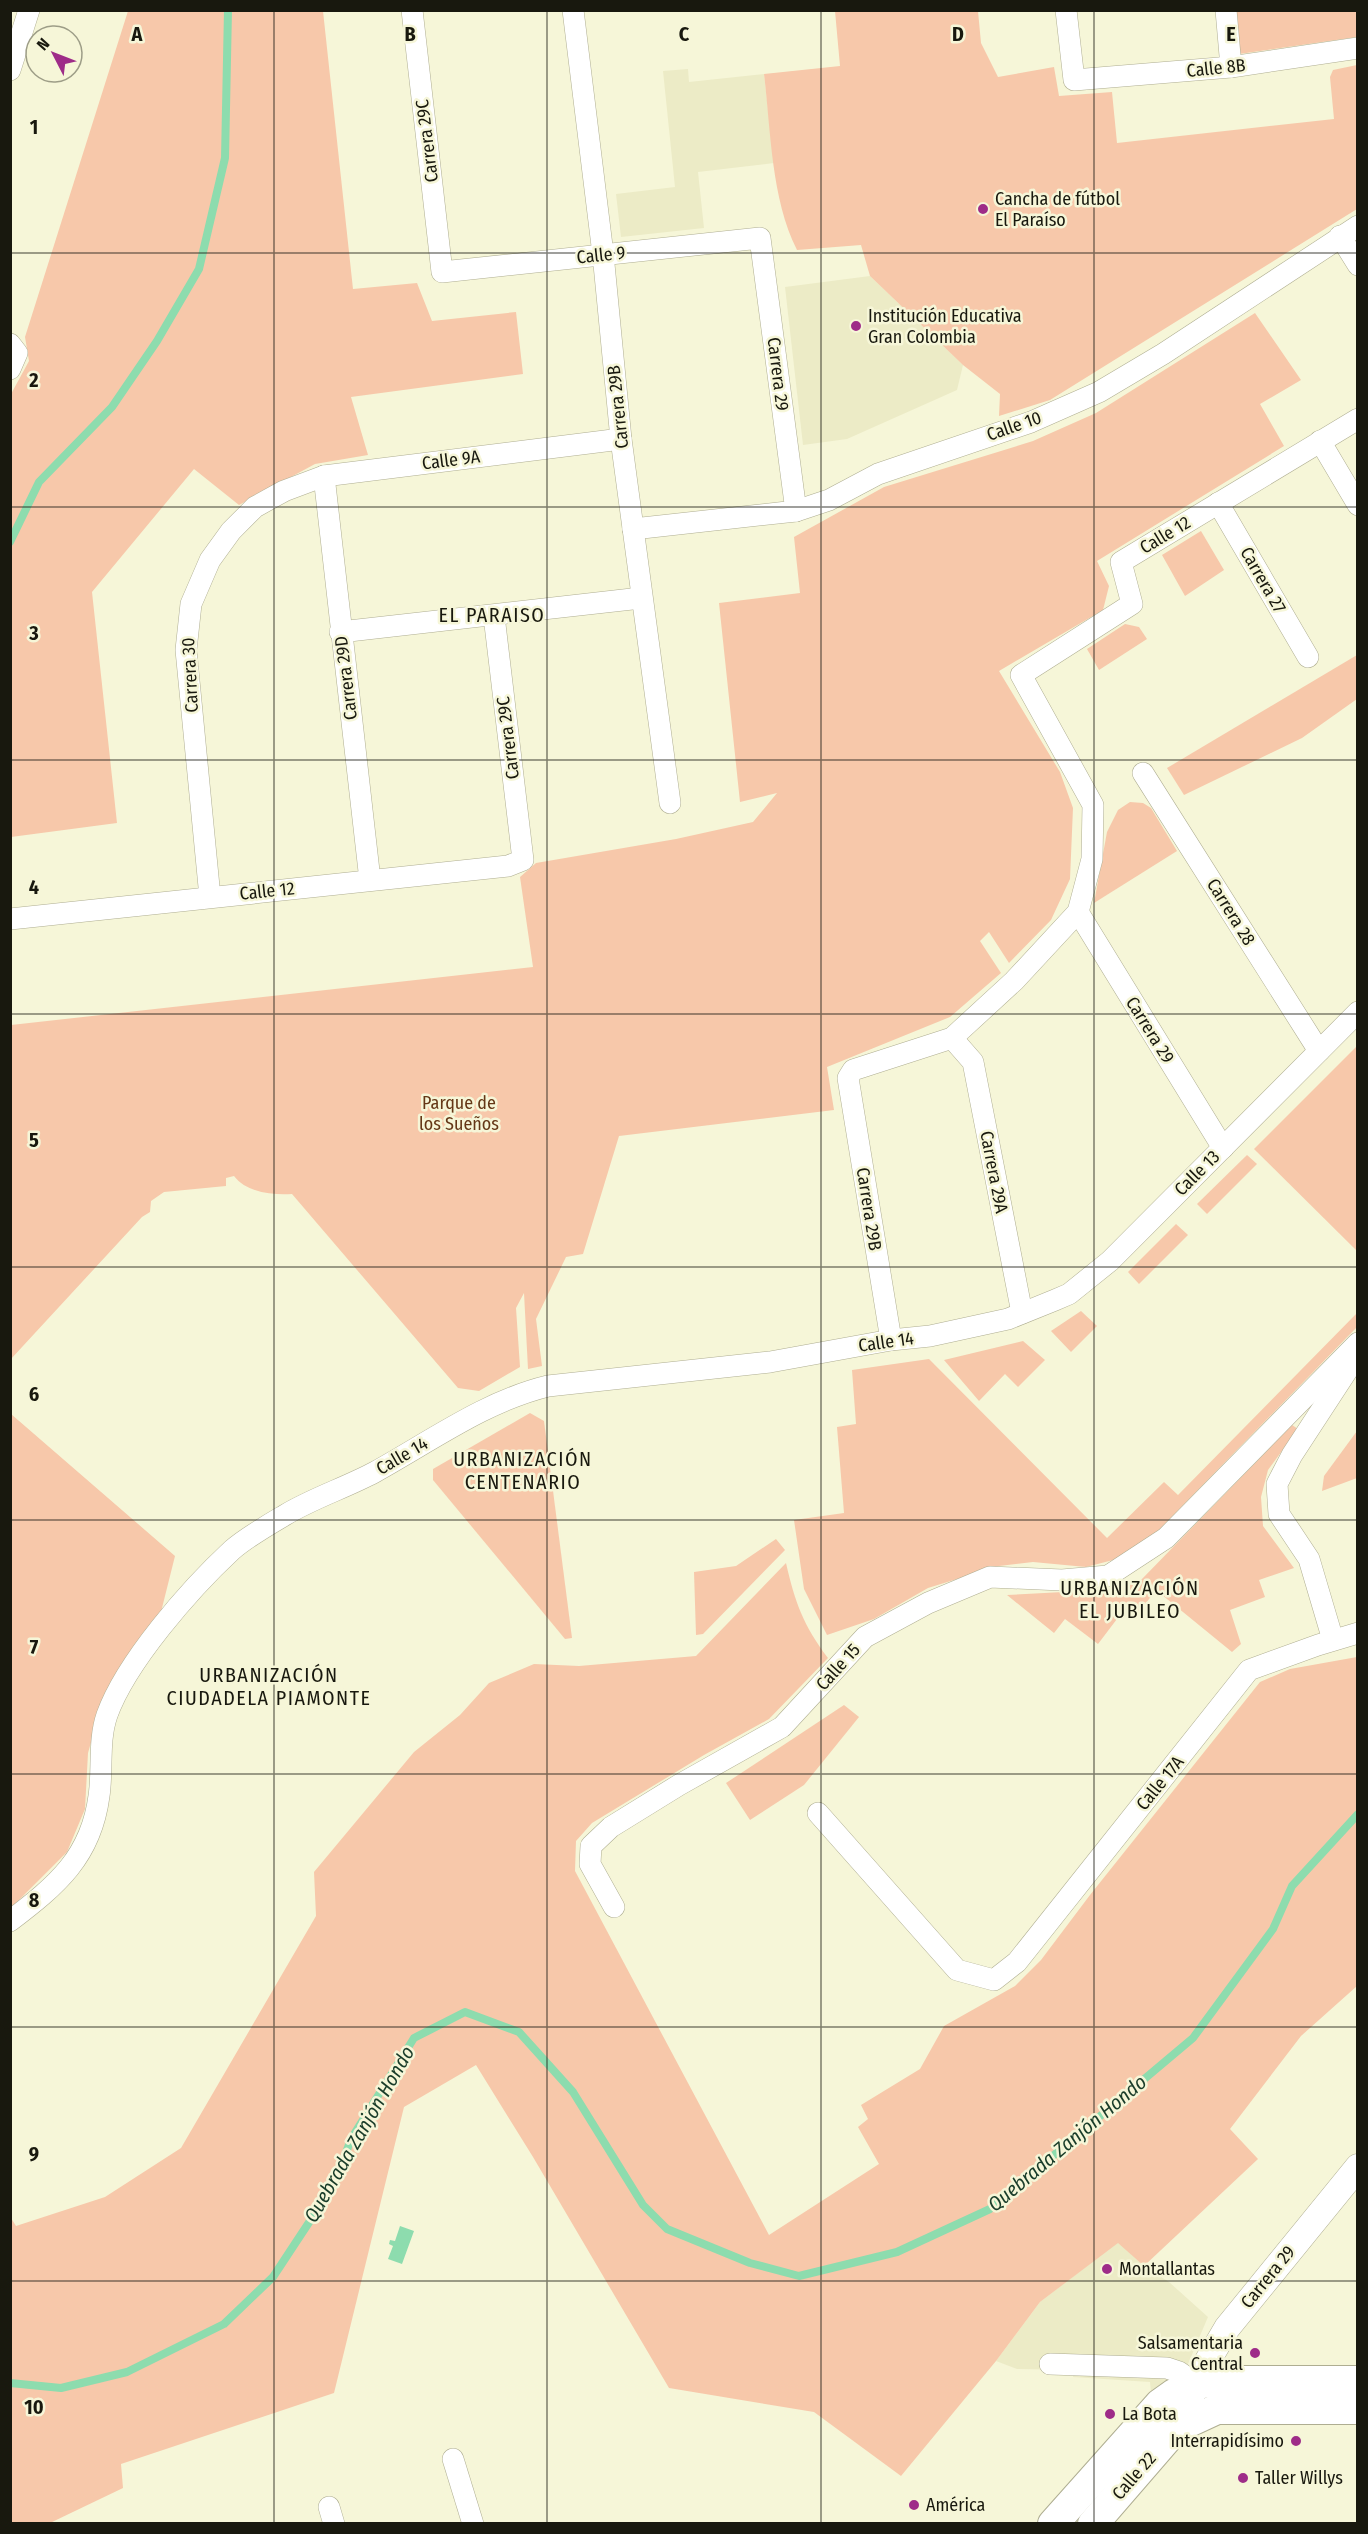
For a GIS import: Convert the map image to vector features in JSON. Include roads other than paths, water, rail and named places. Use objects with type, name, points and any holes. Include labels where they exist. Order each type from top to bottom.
[{"type":"main road","points":[[1053,2523],[1152,2411],[1174,2394],[1197,2384],[1232,2380],[1358,2381]]},
{"type":"main road","points":[[1176,2428],[1217,2409],[1358,2409]]},
{"type":"main road","name":"Calle 22","points":[[1093,2523],[1176,2428]]},
{"type":"street","points":[[10,70],[29,10]]},
{"type":"street","name":"Carrera 29C","points":[[412,10],[442,272]]},
{"type":"street","name":"Calle 8B","points":[[1066,10],[1074,80],[1231,67],[1358,48]]},
{"type":"street","points":[[1226,10],[1231,67]]},
{"type":"street","name":"Carrera 29B","points":[[580,11],[621,439],[640,597],[669,803]]},
{"type":"street","points":[[1349,231],[1358,265]]},
{"type":"street","name":"Calle 10","points":[[633,529],[796,511],[829,500],[878,474],[1031,422],[1099,392],[1198,331],[1349,231]]},
{"type":"street","name":"Calle 9","points":[[442,272],[760,238]]},
{"type":"street","name":"Carrera 29","points":[[760,238],[796,511]]},
{"type":"street","name":"Calle 12","points":[[1078,912],[1092,859],[1093,805],[1021,675],[1132,604],[1121,562],[1358,419]]},
{"type":"street","name":"Calle 9A","points":[[284,491],[324,476],[621,439]]},
{"type":"street","points":[[1320,441],[1358,505]]},
{"type":"street","name":"Carrera 29D","points":[[324,476],[370,880]]},
{"type":"street","name":"Carrera 30","points":[[210,897],[186,650],[191,604],[210,560],[231,531],[255,507],[284,491]]},
{"type":"street","name":"Carrera 27","points":[[1218,503],[1308,657]]},
{"type":"street","points":[[340,632],[494,616],[640,597]]},
{"type":"street","name":"Carrera 29C","points":[[494,616],[523,860]]},
{"type":"street","name":"Carrera 28","points":[[1143,773],[1319,1051]]},
{"type":"street","name":"Calle 12","points":[[10,919],[508,866],[523,860]]},
{"type":"street","points":[[952,1038],[1014,981],[1078,912]]},
{"type":"street","name":"Carrera 29","points":[[1078,912],[1223,1148]]},
{"type":"street","name":"Calle 13","points":[[1022,1313],[1069,1294],[1096,1274],[1358,1012]]},
{"type":"street","name":"Carrera 29B","points":[[891,1340],[848,1078],[853,1070],[952,1038]]},
{"type":"street","name":"Carrera 29A","points":[[952,1038],[973,1062],[1022,1313]]},
{"type":"street","name":"Calle 14","points":[[10,1921],[53,1886],[77,1859],[92,1830],[99,1796],[101,1752],[107,1716],[126,1677],[170,1615],[233,1549],[286,1515],[371,1474],[468,1419],[525,1392],[548,1386],[770,1362],[891,1340],[930,1336],[1022,1313]]},
{"type":"street","name":"Calle 15","points":[[614,1907],[590,1864],[591,1846],[611,1827],[679,1785],[782,1727],[865,1637],[928,1603],[990,1576],[1062,1580],[1108,1576],[1166,1538],[1358,1344]]},
{"type":"street","points":[[1333,1640],[1309,1559],[1279,1514],[1277,1484],[1292,1455],[1358,1354]]},
{"type":"street","name":"Calle 17A","points":[[818,1813],[957,1970],[994,1980],[1017,1962],[1249,1670],[1358,1633]]},
{"type":"street","name":"Carrera 29","points":[[1176,2428],[1207,2362],[1227,2328],[1358,2168]]},
{"type":"street","points":[[1050,2364],[1167,2368],[1179,2372],[1197,2384]]},
{"type":"street","points":[[453,2459],[473,2523]]},
{"type":"waterway","points":[[10,542],[39,482],[112,407],[157,341],[199,269],[225,158],[228,10]]},
{"type":"waterway","name":"Quebrada Zanjón Hondo","points":[[10,2383],[61,2388],[127,2372],[224,2324],[273,2277],[335,2183],[351,2139],[414,2038],[465,2012],[519,2032],[573,2092],[643,2205],[667,2229],[750,2263],[799,2276],[897,2252],[990,2209],[1193,2038],[1273,1929],[1292,1886],[1358,1814]]},
{"type":"place","name":"Cancha de fútbol El Paraíso","points":[[983,209]]},
{"type":"place","name":"Institución Educativa Gran Colombia","points":[[856,326]]},
{"type":"place","name":"Montallantas","points":[[1107,2269]]},
{"type":"place","name":"Salsamentaria Central","points":[[1255,2353]]},
{"type":"place","name":"La Bota","points":[[1110,2414]]},
{"type":"place","name":"Interrapidísimo","points":[[1296,2441]]},
{"type":"place","name":"Taller Willys","points":[[1243,2478]]},
{"type":"place","name":"América","points":[[914,2505]]},
{"type":"district","name":"EL PARAISO","points":[[492,615]]},
{"type":"district","name":"URBANIZACIÓN CENTENARIO","points":[[523,1470]]},
{"type":"district","name":"URBANIZACIÓN EL JUBILEO","points":[[1130,1600]]},
{"type":"district","name":"URBANIZACIÓN CIUDADELA PIAMONTE","points":[[269,1686]]},
{"type":"park label","name":"Parque de los Sueños","points":[[459,1113]]}]
